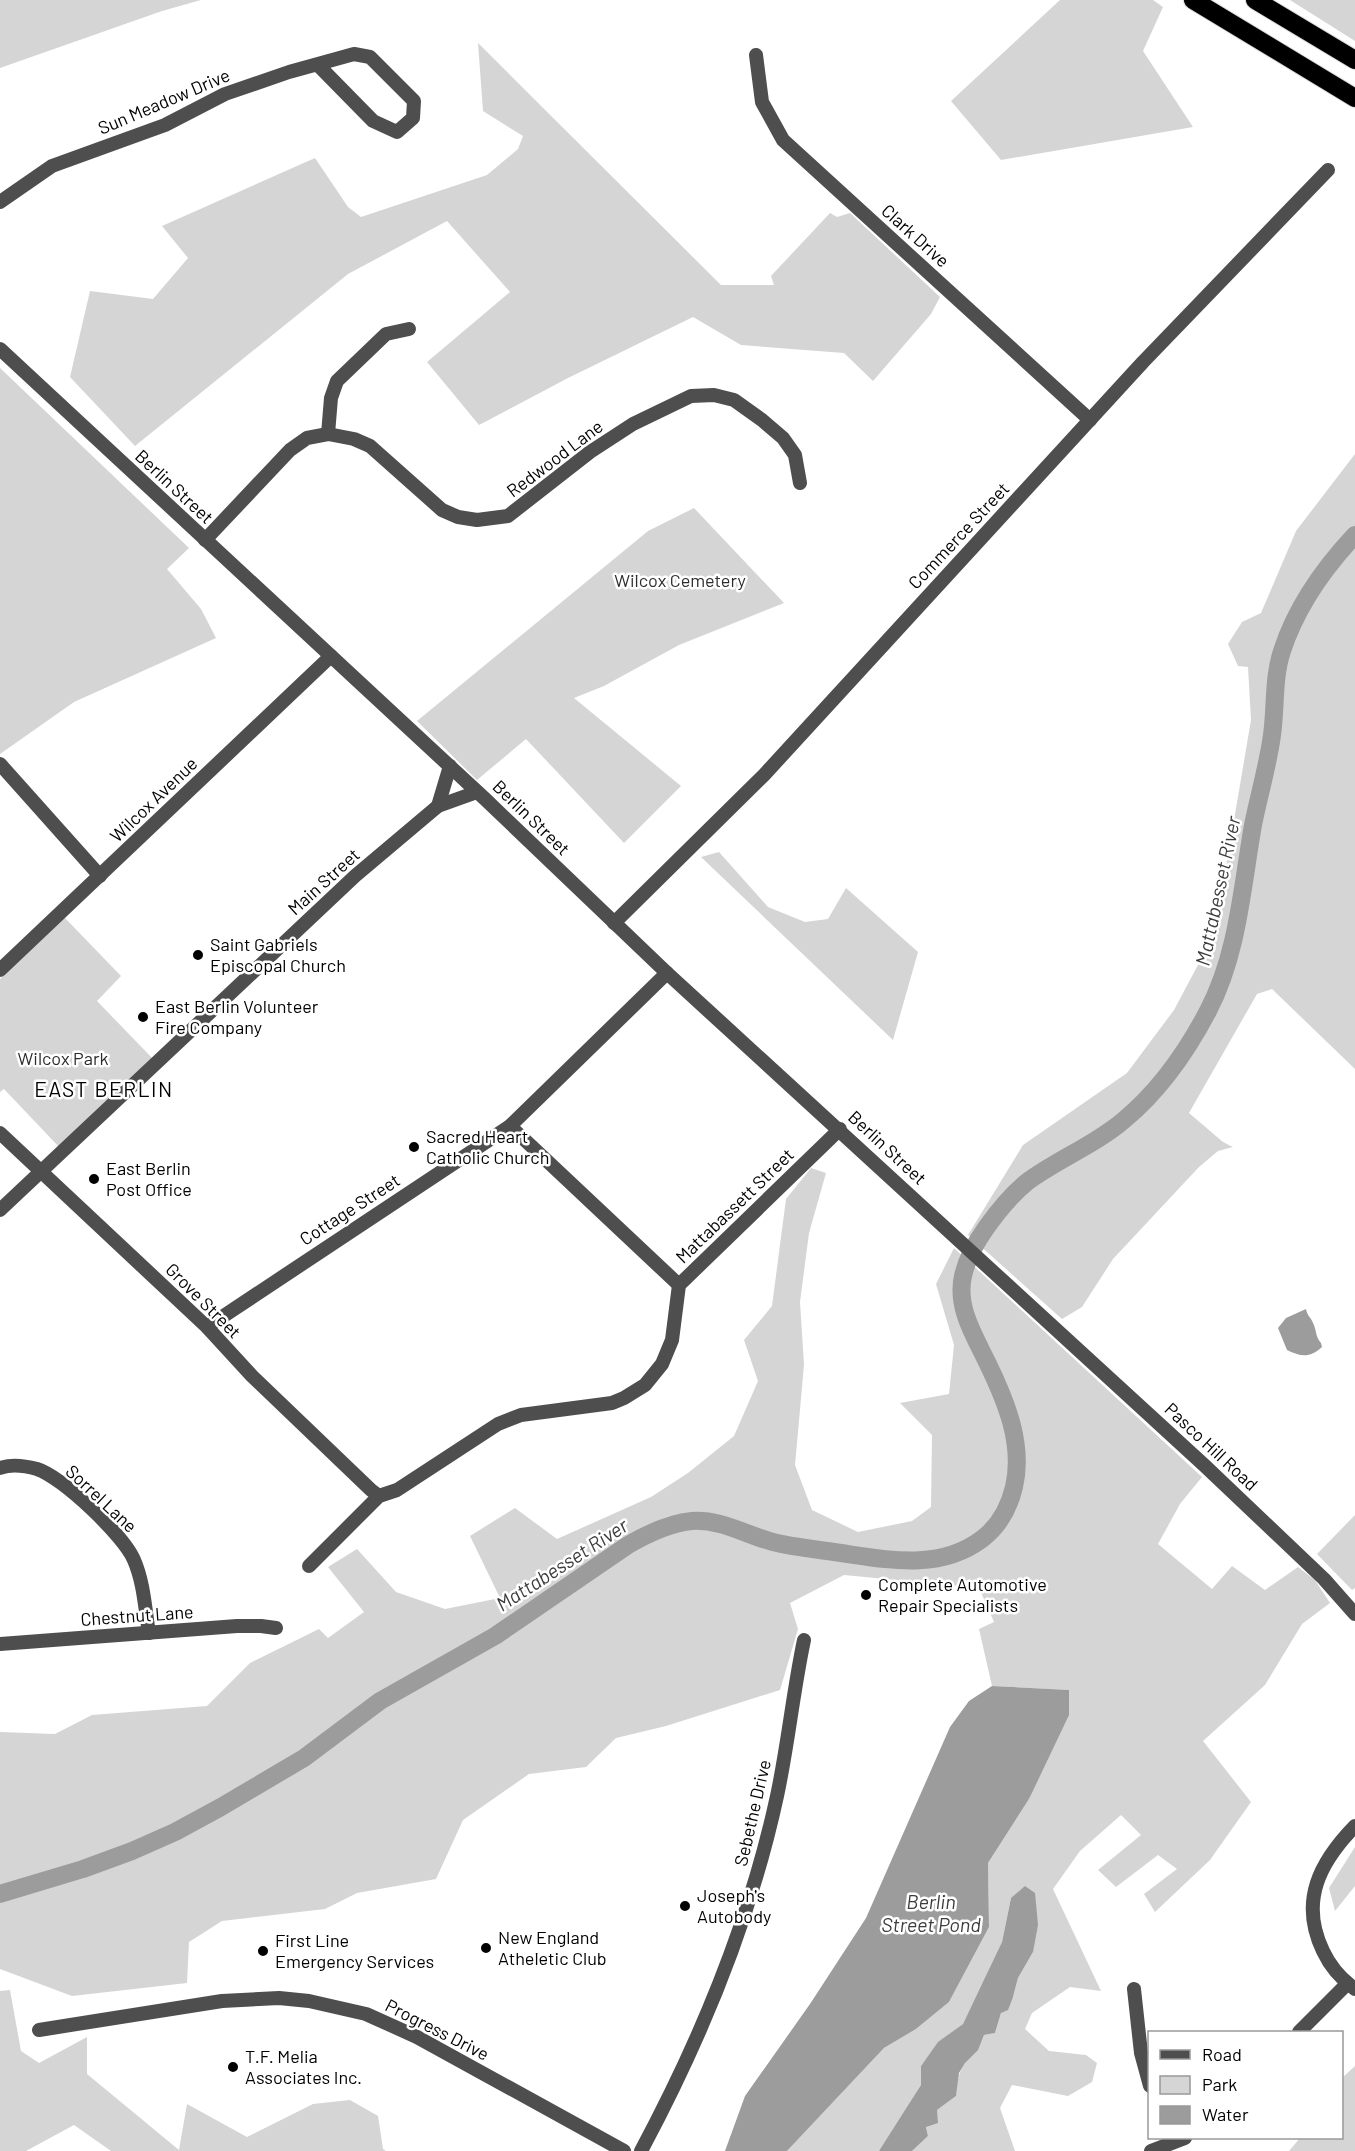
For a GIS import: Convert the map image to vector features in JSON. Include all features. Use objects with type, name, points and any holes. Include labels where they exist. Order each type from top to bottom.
[{"type":"highway","points":[[1193,0],[1355,98]]},
{"type":"highway","points":[[1255,0],[1355,60]]},
{"type":"street","name":"Sun Meadow Drive","points":[[0,202],[52,166],[165,125],[225,94],[289,72],[354,54],[370,57],[414,101],[413,118],[397,132],[373,121],[318,65]]},
{"type":"street","name":"Clark Drive","points":[[756,55],[762,102],[783,140],[1090,420]]},
{"type":"street","name":"Commerce Street","points":[[614,923],[766,772],[1199,303],[1328,170]]},
{"type":"street","points":[[205,540],[290,450],[307,438],[328,434],[332,398],[337,381],[386,334],[410,329]]},
{"type":"street","name":"Berlin Street","points":[[0,349],[450,766],[667,973],[1038,1311]]},
{"type":"street","name":"Redwood Lane","points":[[328,434],[354,439],[370,446],[442,510],[458,517],[477,520],[492,519],[508,516],[590,452],[633,424],[691,396],[714,395],[734,400],[783,438],[795,455],[800,483]]},
{"type":"street","name":"Wilcox Avenue","points":[[0,970],[331,656]]},
{"type":"street","points":[[0,764],[100,876]]},
{"type":"street","points":[[438,806],[450,766]]},
{"type":"street","name":"Main Street","points":[[0,1210],[355,876],[438,806],[477,792]]},
{"type":"street","name":"Cottage Street","points":[[207,1327],[510,1126],[667,973]]},
{"type":"street","points":[[510,1126],[679,1285]]},
{"type":"street","name":"Mattabassett Street","points":[[309,1566],[379,1496],[397,1490],[498,1424],[521,1415],[605,1404],[635,1392],[654,1375],[668,1352],[672,1340],[679,1285],[840,1130]]},
{"type":"street","name":"Grove Street","points":[[0,1133],[207,1327],[252,1376],[370,1490],[379,1496]]},
{"type":"street","name":"Pasco Hill Road","points":[[1038,1311],[1306,1561],[1355,1614]]},
{"type":"street","name":"Sorrel Lane","points":[[0,1468],[23,1466],[51,1476],[125,1544],[134,1558],[139,1574],[149,1633]]},
{"type":"street","name":"Chestnut Lane","points":[[0,1644],[237,1626],[276,1628]]},
{"type":"street","name":"Sebethe Drive","points":[[641,2151],[690,2056],[726,1970],[743,1920],[777,1797],[804,1640]]},
{"type":"street","points":[[1300,2031],[1351,1987],[1335,1971],[1318,1940],[1313,1924],[1312,1908],[1318,1877],[1326,1862],[1355,1827]]},
{"type":"street","points":[[1134,1989],[1141,2053],[1148,2082]]},
{"type":"street","name":"Progress Drive","points":[[39,2030],[222,2001],[279,1998],[339,2007],[384,2021],[417,2037],[624,2151]]},
{"type":"street","points":[[1151,2151],[1168,2141]]},
{"type":"green space","points":[[0,0],[201,0],[162,11],[0,68]]},
{"type":"green space","points":[[1060,0],[1153,0],[1163,7],[1143,51],[1193,127],[1001,160],[951,101]]},
{"type":"green space","points":[[1290,0],[1355,0],[1355,41]]},
{"type":"green space","points":[[478,43],[721,285],[774,285],[771,276],[830,213],[837,217],[850,213],[940,297],[931,314],[873,381],[844,353],[741,345],[693,317],[568,378],[479,425],[427,362],[510,292],[447,221],[348,274],[135,446],[70,377],[90,291],[153,299],[188,258],[162,226],[315,158],[348,207],[361,217],[487,175],[518,149],[523,136],[483,111]]},
{"type":"green space","points":[[0,368],[189,548],[167,569],[201,609],[216,638],[74,702],[0,754]]},
{"type":"green space","points":[[1355,454],[1355,1069],[1272,989],[1257,994],[1189,1113],[1223,1142],[1233,1147],[1218,1151],[1199,1167],[1113,1259],[1082,1307],[1062,1319],[968,1235],[1023,1145],[1127,1073],[1174,1010],[1207,948],[1222,891],[1251,720],[1248,667],[1238,666],[1228,644],[1242,622],[1261,613],[1296,531]]},
{"type":"green space","name":"Wilcox Cemetery","points":[[694,508],[784,603],[679,645],[604,686],[574,698],[681,786],[624,843],[526,739],[477,780],[417,721],[648,531]]},
{"type":"green space","points":[[719,852],[768,907],[805,922],[828,919],[846,888],[918,952],[893,1040],[701,857]]},
{"type":"green space","name":"Wilcox Park","points":[[64,917],[121,976],[97,1001],[154,1060],[61,1149],[4,1089],[0,1092],[0,979]]},
{"type":"green space","points":[[811,1168],[826,1173],[809,1233],[800,1302],[804,1365],[795,1465],[812,1510],[858,1532],[912,1521],[931,1507],[932,1435],[900,1403],[949,1394],[954,1345],[936,1284],[954,1248],[1202,1477],[1180,1504],[1158,1544],[1212,1589],[1232,1566],[1265,1590],[1298,1567],[1315,1580],[1330,1603],[1302,1624],[1265,1685],[1203,1741],[1251,1802],[1210,1860],[1155,1912],[1144,1894],[1177,1869],[1158,1855],[1116,1887],[1098,1870],[1141,1835],[1121,1815],[1080,1851],[1053,1889],[1101,1991],[1070,1987],[1032,2013],[1025,2029],[1049,2051],[1086,2055],[1097,2063],[1092,2082],[1068,2096],[1012,2085],[1000,2108],[1015,2151],[912,2151],[928,2136],[926,2126],[937,2110],[956,2096],[961,2070],[978,2048],[984,2035],[995,2033],[1001,2013],[1013,1997],[1018,1978],[1033,1952],[1011,1898],[1002,1942],[963,2024],[939,2042],[921,2066],[921,2085],[883,2148],[879,2151],[787,2151],[884,2048],[916,2029],[949,2002],[989,1927],[988,1863],[1029,1799],[1068,1690],[992,1686],[979,1629],[994,1622],[979,1588],[844,1575],[790,1603],[798,1629],[780,1690],[666,1726],[616,1738],[586,1767],[529,1774],[463,1820],[436,1879],[357,1893],[325,1909],[222,1921],[189,1942],[187,1983],[72,1996],[0,1969],[0,1732],[55,1734],[92,1715],[207,1706],[250,1663],[319,1629],[328,1638],[364,1612],[328,1567],[357,1549],[396,1592],[445,1609],[500,1598],[470,1536],[515,1508],[557,1539],[651,1497],[688,1473],[734,1436],[758,1381],[744,1340],[772,1306],[786,1199]]},
{"type":"green space","points":[[1355,1515],[1355,1588],[1352,1590],[1317,1554]]},
{"type":"green space","points":[[1355,1847],[1355,1886],[1335,1911],[1329,1888]]},
{"type":"green space","points":[[10,1990],[21,2051],[39,2063],[87,2037],[87,2074],[179,2150],[187,2104],[247,2137],[313,2104],[350,2100],[378,2116],[383,2149],[386,2151],[111,2151],[74,2125],[26,2151],[0,2151],[0,1991]]},
{"type":"green space","points":[[1355,2066],[1355,2151],[1289,2151],[1299,2139],[1343,2139],[1343,2077]]},
{"type":"water","points":[[1306,1309],[1322,1347],[1309,1355],[1301,1355],[1287,1350],[1278,1328],[1286,1318]]},
{"type":"water","name":"Berlin Street Pond","points":[[992,1686],[1069,1690],[1069,1715],[1029,1799],[988,1863],[989,1927],[949,2002],[916,2029],[884,2048],[787,2151],[725,2151],[745,2096],[810,2004],[866,1918],[950,1727],[969,1701]]},
{"type":"water","points":[[1025,1886],[1035,1893],[1038,1925],[1033,1952],[1018,1978],[1008,2010],[1001,2013],[995,2033],[984,2035],[978,2050],[965,2063],[959,2073],[956,2096],[937,2110],[938,2123],[926,2127],[928,2136],[912,2151],[879,2151],[921,2085],[921,2066],[938,2042],[963,2024],[1002,1942],[1011,1898]]},
{"type":"waterway","name":"Mattabesset River","points":[[0,1894],[83,1869],[132,1851],[175,1832],[221,1807],[304,1758],[380,1701],[495,1636],[628,1545],[667,1527],[692,1521],[713,1522],[788,1545],[872,1558],[911,1561],[947,1556],[965,1549],[988,1534],[1002,1516],[1009,1502],[1014,1487],[1017,1455],[1007,1407],[964,1310],[961,1287],[967,1263],[986,1228],[1021,1187],[1113,1129],[1137,1109],[1181,1055],[1208,1011],[1226,967],[1238,920],[1253,825],[1270,746],[1277,672],[1282,651],[1295,619],[1312,589],[1355,535]]},
{"type":"place","name":"Saint Gabriels Episcopal Church","points":[[198,955]]},
{"type":"place","name":"East Berlin Volunteer Fire Company","points":[[143,1017]]},
{"type":"place","name":"Sacred Heart Catholic Church","points":[[414,1147]]},
{"type":"place","name":"East Berlin Post Office","points":[[94,1179]]},
{"type":"place","name":"Complete Automotive Repair Specialists","points":[[866,1595]]},
{"type":"place","name":"Joseph's Autobody","points":[[685,1906]]},
{"type":"place","name":"New England Atheletic Club","points":[[486,1948]]},
{"type":"place","name":"First Line Emergency Services","points":[[263,1951]]},
{"type":"place","name":"T.F. Melia Associates Inc.","points":[[233,2067]]},
{"type":"district","name":"EAST BERLIN","points":[[104,1090]]}]
